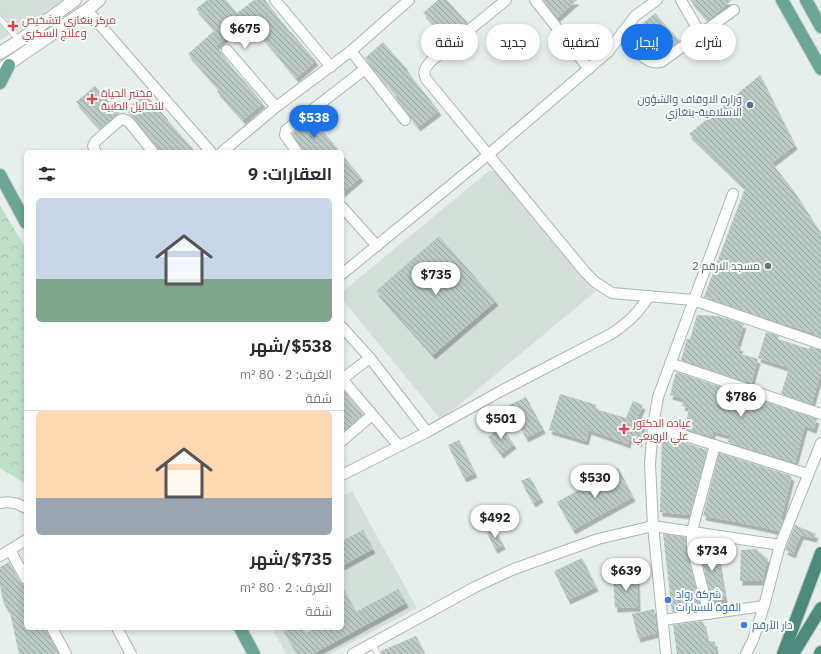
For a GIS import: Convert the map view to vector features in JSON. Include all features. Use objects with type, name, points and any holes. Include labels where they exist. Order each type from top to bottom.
[{"type":"highway","points":[[783,654],[821,553]]},
{"type":"highway","points":[[793,654],[821,608]]},
{"type":"main road","points":[[0,53],[20,41],[75,0]]},
{"type":"main road","points":[[0,83],[5,67],[99,0]]},
{"type":"main road","points":[[782,0],[821,68]]},
{"type":"main road","points":[[806,0],[821,27]]},
{"type":"main road","points":[[0,175],[24,220]]},
{"type":"main road","points":[[241,630],[254,654]]},
{"type":"street","points":[[275,0],[331,67]]},
{"type":"street","points":[[506,0],[431,61],[425,69],[424,74],[426,79],[580,266],[595,282],[612,293],[694,300],[821,344]]},
{"type":"street","points":[[534,0],[589,69]]},
{"type":"street","points":[[628,24],[635,16],[657,0]]},
{"type":"street","points":[[681,0],[695,24]]},
{"type":"street","points":[[224,150],[276,107],[351,51],[403,2]]},
{"type":"street","points":[[87,10],[209,150]]},
{"type":"street","points":[[716,24],[734,10]]},
{"type":"street","points":[[344,272],[489,154],[589,69],[608,52],[621,34]]},
{"type":"street","points":[[226,50],[276,107]]},
{"type":"street","points":[[351,51],[405,120]]},
{"type":"street","points":[[645,60],[656,63],[664,60]]},
{"type":"street","points":[[296,150],[285,136],[286,130],[365,69]]},
{"type":"street","points":[[95,150],[93,146],[95,142],[123,119],[129,122],[151,150]]},
{"type":"street","points":[[666,654],[653,526],[650,464],[653,426],[658,397],[733,194]]},
{"type":"street","points":[[344,209],[377,246]]},
{"type":"street","points":[[344,474],[398,445],[427,432],[501,391],[611,334],[627,323],[635,315],[649,296]]},
{"type":"street","points":[[344,329],[370,358],[427,432]]},
{"type":"street","points":[[344,378],[370,358]]},
{"type":"street","points":[[670,363],[821,414]]},
{"type":"street","points":[[344,381],[398,445]]},
{"type":"street","points":[[344,438],[372,415]]},
{"type":"street","points":[[653,426],[808,474]]},
{"type":"street","points":[[746,654],[753,640],[764,606],[780,545],[821,443]]},
{"type":"street","points":[[709,614],[692,547],[692,530],[715,445]]},
{"type":"street","points":[[0,503],[9,501],[24,507]]},
{"type":"street","points":[[353,654],[475,587],[514,568],[598,539],[653,526],[692,530],[737,539],[780,545]]},
{"type":"street","points":[[0,556],[24,541]]},
{"type":"street","points":[[10,550],[24,575]]},
{"type":"street","points":[[663,620],[764,606]]},
{"type":"street","points":[[53,630],[66,654]]},
{"type":"street","points":[[118,630],[131,654]]},
{"type":"lane","points":[[0,19],[20,41]]},
{"type":"lane","points":[[372,644],[378,654]]},
{"type":"shaded area","name":"مركز بنغازي لتشخيص وعلاج السكري","points":[[0,0],[66,0],[53,12],[0,40]]},
{"type":"shaded area","points":[[489,171],[496,171],[501,173],[596,291],[441,420],[344,301],[344,290]]},
{"type":"shaded area","points":[[352,491],[417,608],[330,654],[286,654],[273,630],[344,630],[344,495]]},
{"type":"green space","points":[[0,205],[24,246],[24,483],[0,468]]},
{"type":"building","points":[[207,0],[226,0],[237,13],[254,0],[265,0],[290,32],[316,61],[296,78],[247,18],[216,46],[263,103],[243,120],[217,91],[219,89],[188,54],[215,30],[196,9]]},
{"type":"building","points":[[438,0],[447,0],[468,23],[434,24],[423,13]]},
{"type":"building","points":[[543,0],[577,0],[557,18]]},
{"type":"building","points":[[690,0],[732,0],[708,20]]},
{"type":"building","points":[[655,13],[665,24],[642,24]]},
{"type":"building","points":[[673,33],[680,41],[673,46]]},
{"type":"building","points":[[383,42],[408,70],[407,71],[439,111],[418,127],[395,97],[397,96],[365,58]]},
{"type":"building","name":"مسجد الارقم 2","points":[[760,75],[795,145],[772,163],[794,191],[821,233],[821,337],[704,297],[745,188],[689,134]]},
{"type":"building","points":[[95,86],[119,113],[100,129],[76,102]]},
{"type":"building","points":[[145,93],[194,150],[158,150],[155,143],[126,110]]},
{"type":"building","points":[[312,118],[338,150],[303,150],[292,134]]},
{"type":"building","points":[[344,157],[361,177],[344,191]]},
{"type":"building","points":[[439,236],[496,301],[433,355],[376,291]]},
{"type":"building","points":[[697,315],[718,316],[744,324],[737,346],[741,347],[738,353],[758,359],[751,384],[681,360],[687,339],[690,339]]},
{"type":"building","points":[[766,332],[779,336],[778,339],[809,349],[810,347],[821,350],[821,372],[812,404],[781,394],[789,368],[758,358]]},
{"type":"building","points":[[676,372],[817,419],[814,429],[805,426],[795,463],[728,442],[730,436],[713,431],[712,437],[685,429],[689,408],[682,406],[684,399],[670,395]]},
{"type":"building","points":[[344,391],[363,414],[344,430]]},
{"type":"building","points":[[560,394],[597,405],[595,409],[626,418],[633,401],[643,405],[636,421],[643,423],[639,443],[629,439],[628,444],[589,430],[586,441],[549,430]]},
{"type":"building","points":[[526,397],[543,429],[526,438],[509,405]]},
{"type":"building","points":[[501,427],[514,444],[501,454],[488,437]]},
{"type":"building","points":[[662,436],[707,450],[690,515],[660,512]]},
{"type":"building","points":[[459,440],[475,473],[464,478],[448,445]]},
{"type":"building","points":[[719,453],[792,476],[781,520],[783,520],[779,531],[703,516]]},
{"type":"building","points":[[618,468],[633,497],[573,530],[557,502]]},
{"type":"building","points":[[530,477],[541,498],[533,503],[521,481]]},
{"type":"building","points":[[795,525],[816,534],[814,538],[801,535],[793,554],[785,550]]},
{"type":"building","points":[[495,529],[503,545],[495,549],[487,533]]},
{"type":"building","points":[[363,530],[373,549],[344,565],[344,540]]},
{"type":"building","points":[[663,534],[686,537],[686,549],[701,608],[672,612]]},
{"type":"building","points":[[698,546],[716,547],[725,599],[712,601]]},
{"type":"building","points":[[756,549],[768,559],[762,581],[740,581],[741,550]]},
{"type":"building","points":[[582,558],[596,587],[568,600],[554,571]]},
{"type":"building","points":[[9,562],[20,582],[24,585],[24,630],[47,630],[59,654],[19,654],[9,608],[7,609],[3,601],[0,585],[0,567]]},
{"type":"building","points":[[637,576],[638,607],[615,608],[613,577]]},
{"type":"building","points":[[398,589],[406,603],[313,654],[297,654],[283,630],[304,630],[306,633],[311,630],[344,630],[344,590],[356,612]]},
{"type":"building","points":[[654,609],[657,633],[638,638],[632,614]]},
{"type":"building","points":[[703,621],[707,640],[715,642],[716,654],[677,654],[673,625]]},
{"type":"building","points":[[416,636],[425,654],[382,654],[381,651]]},
{"type":"place","name":"مركز بنغازي لتشخيص وعلاج السكري","points":[[13,26]]},
{"type":"place","name":"مختبر الحياة للتحاليل الطبية","points":[[92,99]]},
{"type":"place","name":"وزارة الاوقاف والشؤون الاسلامية-بنغازي","points":[[750,105]]},
{"type":"place","name":"مسجد الارقم 2","points":[[768,266]]},
{"type":"place","name":"عياده الدكتور علي الرويعي","points":[[624,429]]},
{"type":"place","name":"شركة رواد القوة للسيارات","points":[[668,600]]},
{"type":"place","name":"دار الأرقم","points":[[744,625]]}]
